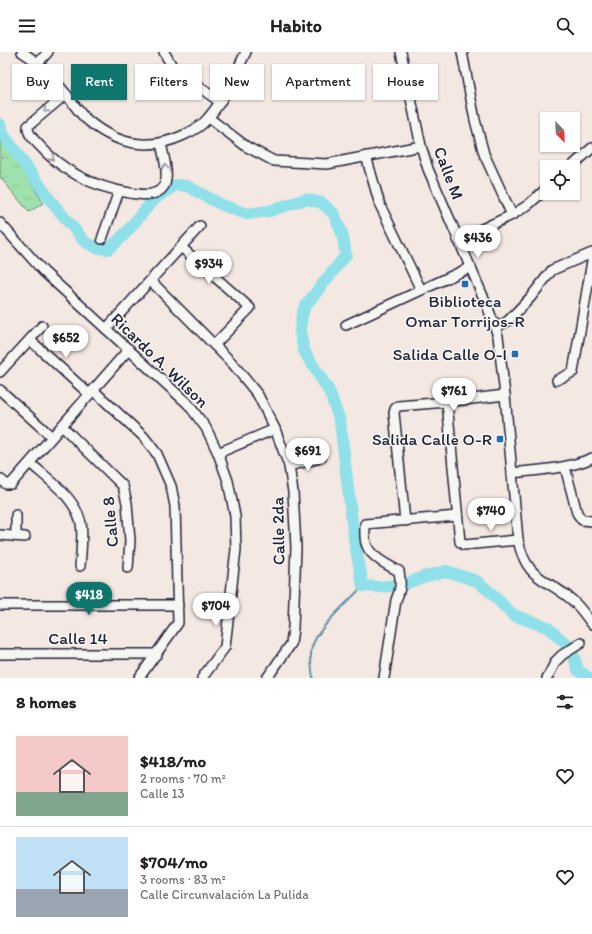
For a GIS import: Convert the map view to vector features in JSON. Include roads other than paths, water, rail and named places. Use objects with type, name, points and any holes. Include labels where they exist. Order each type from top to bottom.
[{"type":"street","points":[[22,52],[38,63],[52,77],[84,117],[98,129],[115,138],[141,144],[161,144],[175,139],[194,130],[209,118],[220,102],[246,52]]},
{"type":"street","points":[[38,63],[48,52]]},
{"type":"street","points":[[164,52],[173,68],[220,102]]},
{"type":"street","name":"Calle M","points":[[401,52],[421,146],[428,169],[496,327],[500,344],[518,540],[522,556],[539,579],[571,599],[592,624]]},
{"type":"street","points":[[462,52],[475,120],[484,154],[512,215]]},
{"type":"street","points":[[66,94],[28,126],[28,131],[45,152],[68,170],[85,180],[101,187],[139,195],[156,193],[163,186],[166,180],[166,168],[161,144]]},
{"type":"street","points":[[209,118],[247,147],[274,161],[327,164],[421,146]]},
{"type":"street","points":[[579,160],[592,148]]},
{"type":"street","points":[[366,156],[380,205],[421,290]]},
{"type":"street","points":[[102,239],[119,191]]},
{"type":"street","points":[[458,240],[512,215],[528,205],[540,194]]},
{"type":"street","name":"Ricardo A. Wilson","points":[[0,223],[44,272],[188,404],[206,428],[218,453],[228,481],[235,516],[236,548],[225,646],[202,678]]},
{"type":"street","points":[[106,329],[200,226]]},
{"type":"street","points":[[181,246],[250,308],[214,345]]},
{"type":"street","points":[[496,327],[508,321],[530,298],[552,270],[592,254]]},
{"type":"street","points":[[557,380],[573,372],[592,262]]},
{"type":"street","points":[[346,325],[471,267]]},
{"type":"street","name":"Calle 2da","points":[[151,281],[234,364],[258,395],[275,429],[289,466],[293,492],[296,546],[293,628],[291,644],[267,678]]},
{"type":"street","points":[[0,372],[42,326]]},
{"type":"street","points":[[30,340],[144,437],[157,454],[171,486],[175,506],[178,622],[139,678]]},
{"type":"street","points":[[0,479],[6,484],[11,484],[129,349]]},
{"type":"street","points":[[0,390],[52,437]]},
{"type":"street","points":[[405,521],[394,413],[395,409],[398,406],[505,395]]},
{"type":"street","points":[[447,402],[460,542],[464,545],[518,540]]},
{"type":"street","name":"Calle 8","points":[[62,426],[123,486],[127,503],[130,541],[128,568]]},
{"type":"street","points":[[218,453],[275,429]]},
{"type":"street","points":[[289,466],[321,458]]},
{"type":"street","points":[[512,473],[565,467],[579,464],[592,458]]},
{"type":"street","points":[[30,463],[68,497],[76,509],[81,524],[80,566]]},
{"type":"street","points":[[565,467],[576,513],[582,520],[592,521]]},
{"type":"street","points":[[16,515],[16,536]]},
{"type":"street","points":[[384,678],[396,600],[400,592],[400,577],[399,571],[385,564],[370,552],[366,546],[365,524],[457,516]]},
{"type":"street","points":[[0,535],[25,537]]},
{"type":"street","points":[[0,606],[178,605]]},
{"type":"street","points":[[547,678],[556,661],[562,655],[581,643]]},
{"type":"street","name":"Calle 14","points":[[0,654],[157,654]]},
{"type":"waterway","points":[[0,124],[3,134],[51,201],[85,242],[97,248],[108,249],[126,233],[153,201],[176,185],[187,186],[222,205],[247,214],[269,211],[306,199],[322,203],[334,214],[342,233],[346,255],[305,306],[302,315],[300,332],[304,351],[329,391],[340,421],[354,539],[363,586],[381,587],[405,584],[423,577],[446,571],[477,581],[513,615],[547,627],[571,648],[578,670],[589,678]]},
{"type":"waterway","points":[[313,678],[311,655],[315,640],[327,623],[363,586]]},
{"type":"place","name":"Biblioteca Omar Torrijos-R","points":[[465,284]]},
{"type":"place","name":"Salida Calle O-I","points":[[515,354]]},
{"type":"place","name":"Salida Calle O-R","points":[[500,439]]}]
